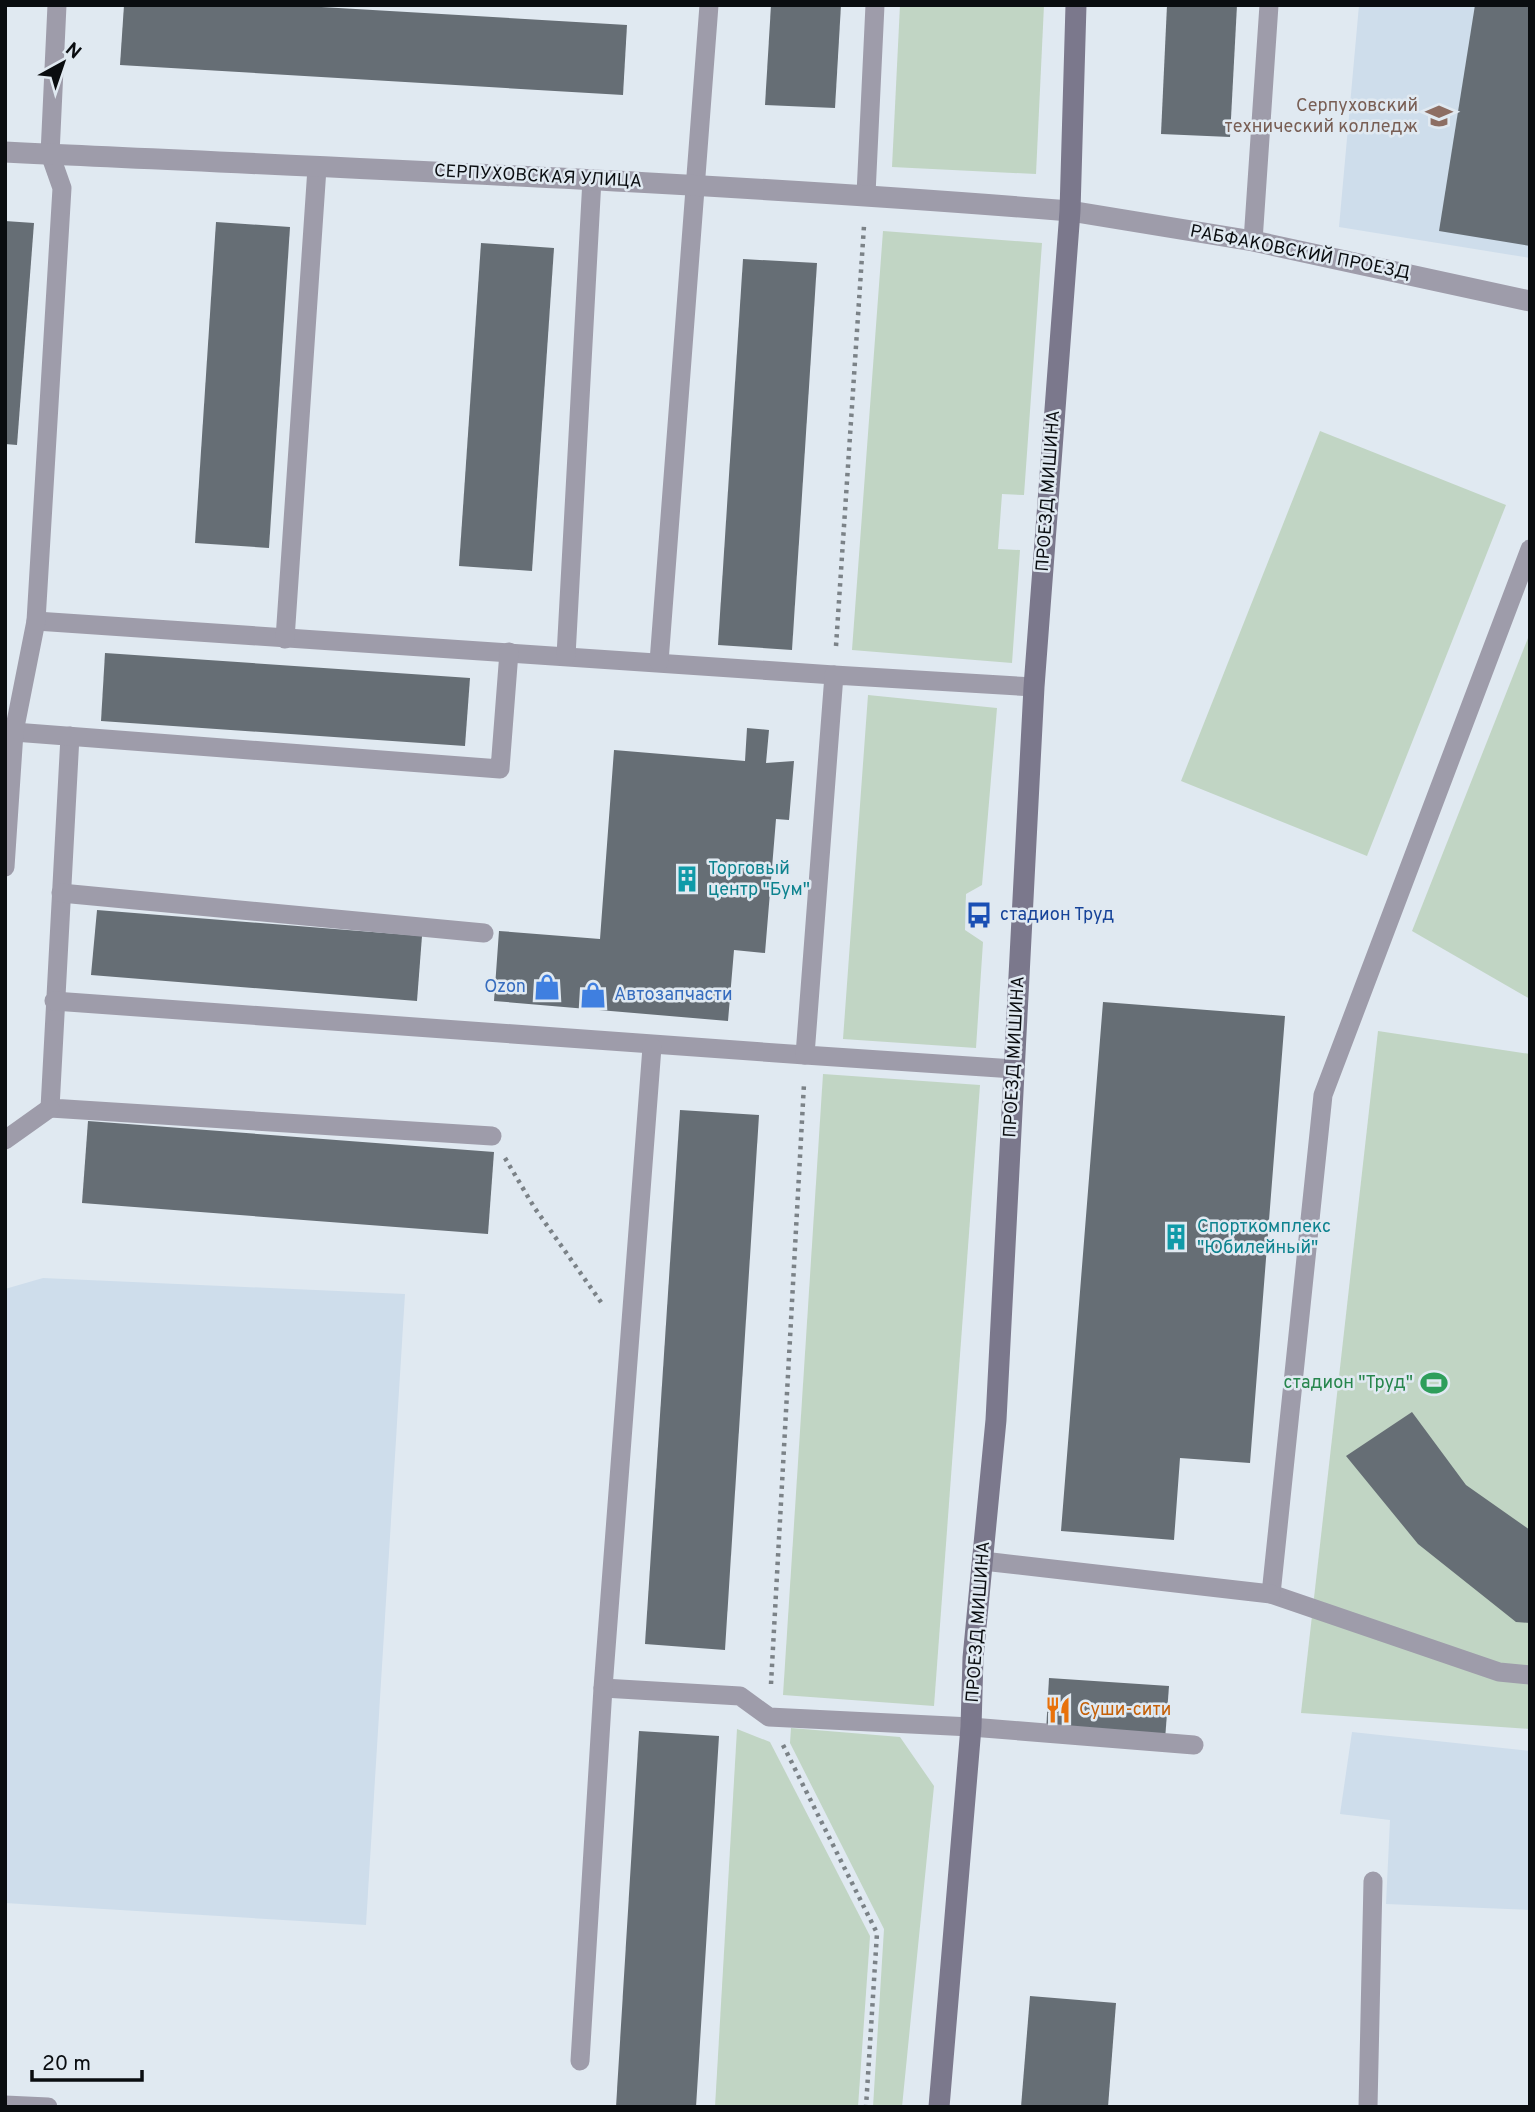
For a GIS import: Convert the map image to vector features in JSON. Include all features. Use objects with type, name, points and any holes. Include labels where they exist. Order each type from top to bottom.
[{"type":"main road","name":"ПРОЕЗД МИШИНА","points":[[940,2107],[971,1727],[973,1658],[996,1420],[1034,687],[1070,211],[1076,5]]},
{"type":"street","name":"СЕРПУХОВСКАЯ УЛИЦА","points":[[5,152],[866,194],[1070,211]]},
{"type":"street","name":"РАБФАКОВСКИЙ ПРОЕЗД","points":[[1070,211],[1253,241],[1530,301]]},
{"type":"lane","points":[[5,867],[9,735],[36,621],[62,188],[50,154],[57,5]]},
{"type":"lane","points":[[659,662],[709,5]]},
{"type":"lane","points":[[866,194],[875,5]]},
{"type":"lane","points":[[1253,241],[1269,5]]},
{"type":"lane","points":[[285,639],[317,168]]},
{"type":"lane","points":[[566,656],[593,179]]},
{"type":"lane","points":[[1271,1594],[1323,1096],[1530,549]]},
{"type":"lane","points":[[36,621],[1034,687]]},
{"type":"lane","points":[[9,735],[70,736],[500,768],[509,652]]},
{"type":"lane","points":[[805,1055],[834,675]]},
{"type":"lane","points":[[50,1108],[70,736]]},
{"type":"lane","points":[[61,893],[484,933]]},
{"type":"lane","points":[[54,1001],[475,1031],[652,1047],[1014,1069]]},
{"type":"lane","points":[[580,2061],[603,1688],[652,1047]]},
{"type":"lane","points":[[5,1140],[50,1108],[492,1136]]},
{"type":"lane","points":[[983,1561],[1271,1594],[1499,1672],[1530,1675]]},
{"type":"lane","points":[[603,1688],[740,1696],[769,1717],[971,1727],[1194,1745]]},
{"type":"lane","points":[[1368,2107],[1373,1881]]},
{"type":"lane","points":[[5,2105],[48,2107]]},
{"type":"path","points":[[834,675],[866,194]]},
{"type":"path","points":[[805,1055],[769,1717],[877,1933],[866,2107]]},
{"type":"path","points":[[492,1136],[534,1207],[629,1339]]},
{"type":"shaded area","name":"Серпуховский технический колледж","points":[[1359,5],[1530,5],[1530,258],[1339,227]]},
{"type":"shaded area","points":[[43,1278],[405,1294],[366,1925],[5,1903],[5,1289]]},
{"type":"shaded area","points":[[1352,1732],[1530,1751],[1530,1910],[1386,1904],[1390,1820],[1340,1814]]},
{"type":"green space","points":[[900,5],[1044,5],[1036,174],[892,167]]},
{"type":"green space","points":[[883,231],[1042,243],[1024,495],[1002,494],[998,549],[1020,550],[1012,663],[852,650]]},
{"type":"green space","points":[[1320,431],[1506,505],[1367,856],[1181,781]]},
{"type":"green space","points":[[1530,633],[1530,999],[1412,931]]},
{"type":"green space","points":[[868,695],[997,708],[982,885],[966,894],[965,930],[983,942],[976,1048],[843,1039]]},
{"type":"green space","name":"стадион \"Труд\"","points":[[1378,1031],[1530,1054],[1530,1729],[1301,1713]]},
{"type":"green space","points":[[823,1074],[980,1085],[934,1706],[783,1695]]},
{"type":"green space","points":[[791,1728],[900,1737],[934,1786],[902,2107],[873,2107],[884,1929],[790,1743]]},
{"type":"green space","points":[[737,1729],[770,1742],[870,1936],[858,2107],[715,2107]]},
{"type":"building","points":[[124,5],[287,5],[627,25],[623,95],[120,65]]},
{"type":"building","points":[[771,5],[841,5],[835,108],[765,105]]},
{"type":"building","points":[[1167,5],[1237,5],[1230,137],[1161,134]]},
{"type":"building","points":[[1475,5],[1530,5],[1530,246],[1439,231]]},
{"type":"building","points":[[5,221],[34,223],[17,445],[5,444]]},
{"type":"building","points":[[216,222],[290,227],[269,548],[195,543]]},
{"type":"building","points":[[481,243],[554,248],[532,571],[459,566]]},
{"type":"building","points":[[743,259],[817,263],[792,650],[718,645]]},
{"type":"building","points":[[105,653],[470,678],[465,746],[101,721]]},
{"type":"building","name":"Торговый центр \"Бум\"","points":[[747,728],[769,730],[766,763],[794,761],[789,820],[776,819],[765,953],[734,950],[728,1021],[494,1001],[499,931],[600,939],[614,750],[745,761]]},
{"type":"building","points":[[97,910],[422,936],[417,1001],[91,975]]},
{"type":"building","name":"Спорткомплекс \"Юбилейный\"","points":[[1103,1002],[1285,1016],[1250,1463],[1180,1458],[1174,1540],[1061,1531]]},
{"type":"building","points":[[680,1110],[759,1115],[725,1650],[645,1644]]},
{"type":"building","points":[[88,1121],[494,1152],[488,1234],[82,1203]]},
{"type":"building","points":[[1412,1412],[1466,1485],[1530,1530],[1530,1623],[1516,1622],[1418,1544],[1346,1456]]},
{"type":"building","points":[[1049,1678],[1169,1686],[1165,1740],[1046,1732]]},
{"type":"building","points":[[639,1731],[719,1736],[696,2107],[616,2107]]},
{"type":"building","points":[[1030,1996],[1116,2003],[1108,2107],[1021,2107]]},
{"type":"place","name":"Серпуховский технический колледж","points":[[1439,116]]},
{"type":"place","name":"Торговый центр \"Бум\"","points":[[687,879]]},
{"type":"place","name":"стадион Труд","points":[[979,915]]},
{"type":"place","name":"Ozon","points":[[547,987]]},
{"type":"place","name":"Автозапчасти","points":[[593,995]]},
{"type":"place","name":"Спорткомплекс \"Юбилейный\"","points":[[1176,1237]]},
{"type":"place","name":"стадион \"Труд\"","points":[[1434,1383]]},
{"type":"place","name":"Суши-сити","points":[[1058,1710]]}]
